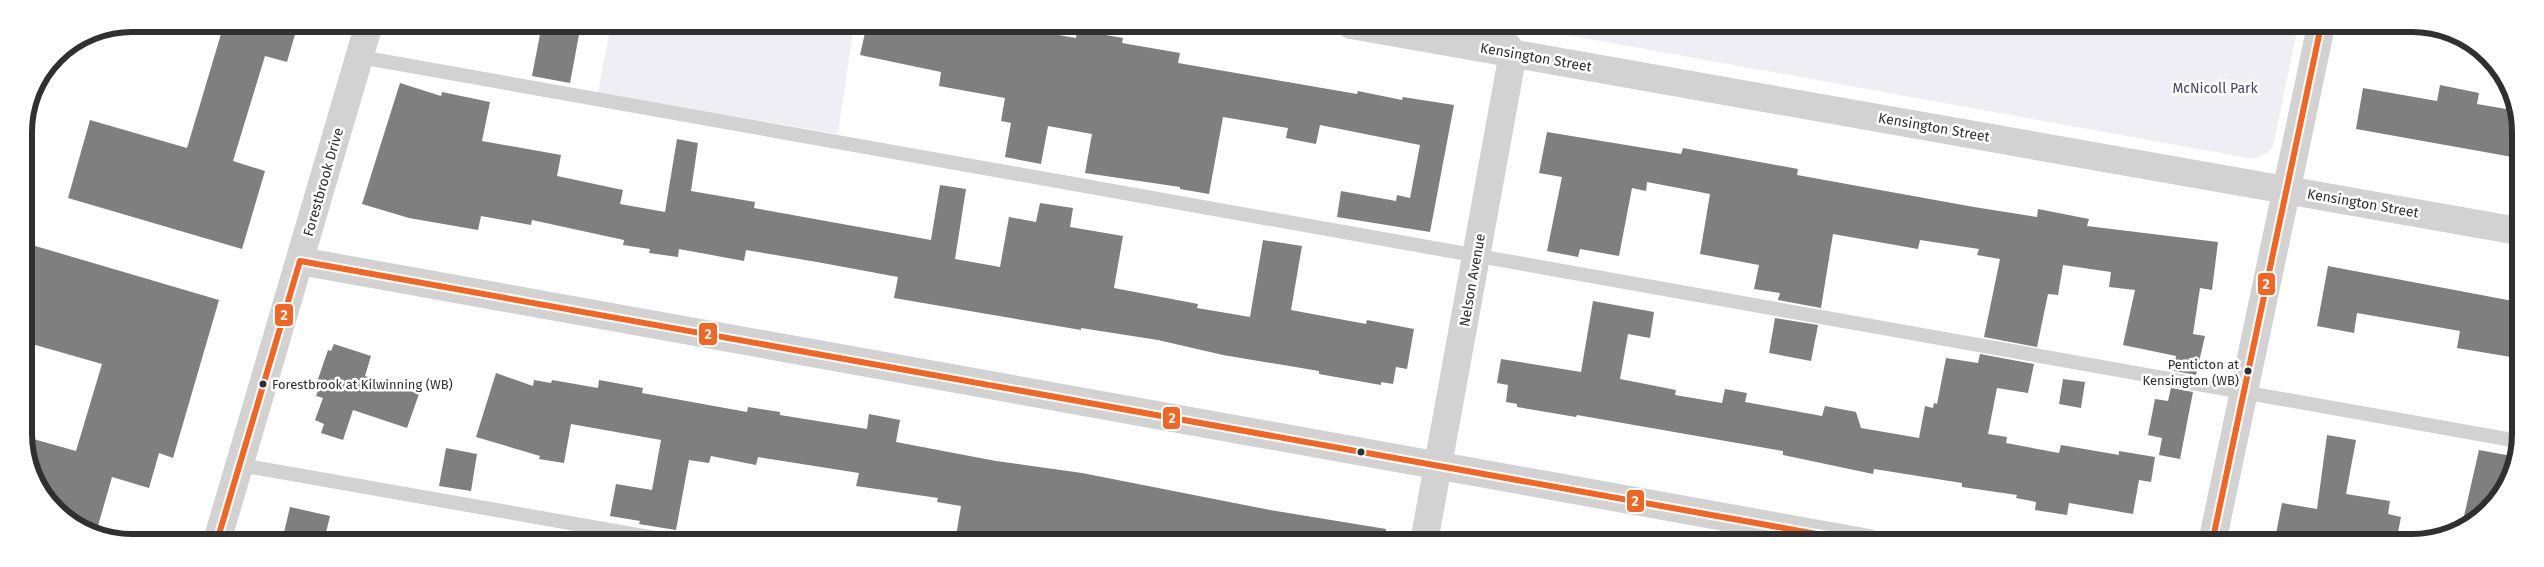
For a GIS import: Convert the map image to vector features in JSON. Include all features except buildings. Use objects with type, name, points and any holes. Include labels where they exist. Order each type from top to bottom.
[{"type":"street","name":"Forestbrook Drive","points":[[219,534],[367,32]]},
{"type":"street","name":"Kensington Street","points":[[1392,32],[2512,229]]},
{"type":"street","points":[[1496,32],[1513,53]]},
{"type":"street","points":[[2214,534],[2320,32]]},
{"type":"street","name":"Nelson Avenue","points":[[1425,534],[1513,53]]},
{"type":"street","points":[[300,261],[1820,534]]},
{"type":"lane","points":[[360,57],[2512,440]]},
{"type":"lane","points":[[240,465],[632,534]]},
{"type":"green space","points":[[609,32],[853,32],[838,134],[598,93]]},
{"type":"green space","name":"McNicoll Park","points":[[1551,32],[2297,32],[2273,147],[2266,154],[2254,159]]},
{"type":"transit line","name":"2","points":[[2214,534],[2320,32]]},
{"type":"transit line","name":"2","points":[[219,534],[300,261],[1817,534]]},
{"type":"place","name":"Penticton at Kensington (WB)","points":[[2248,371]]},
{"type":"place","name":"Forestbrook at Kilwinning (WB)","points":[[263,384]]}]
